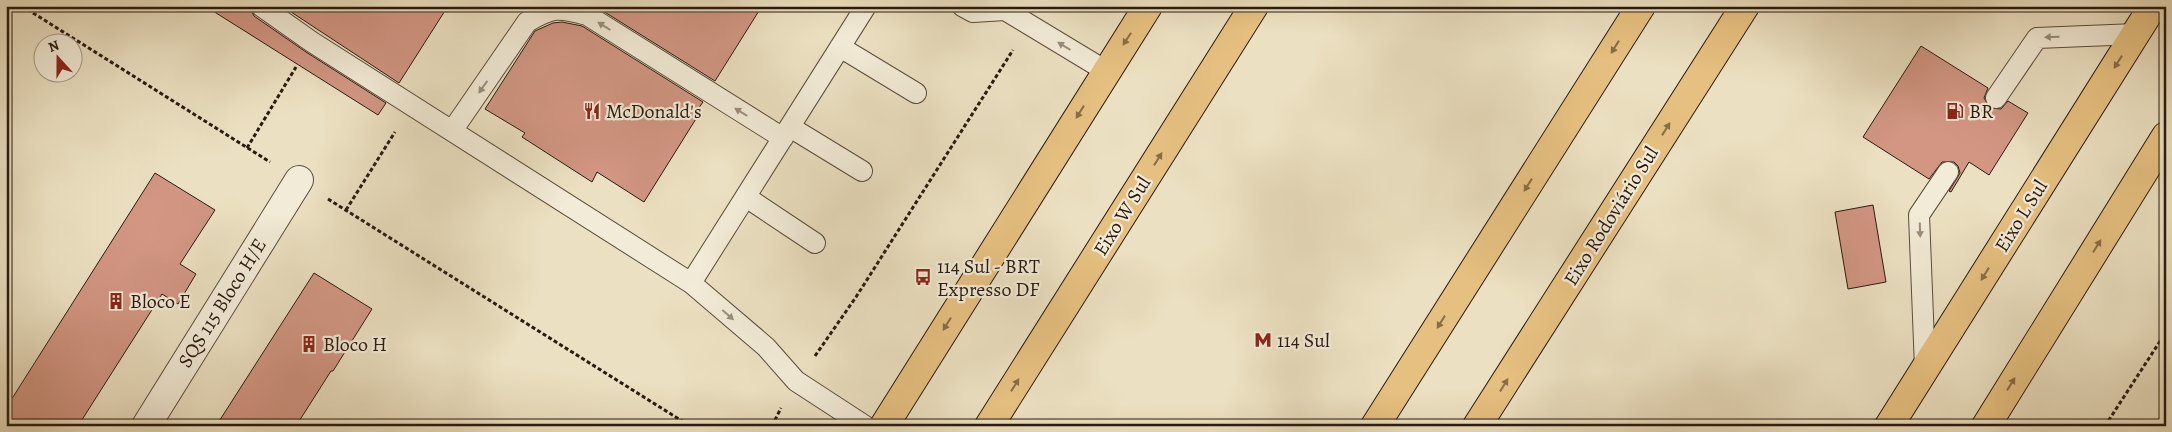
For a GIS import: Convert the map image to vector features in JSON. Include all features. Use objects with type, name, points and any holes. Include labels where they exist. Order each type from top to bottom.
[{"type":"main road","points":[[884,426],[1148,6]]},
{"type":"main road","name":"Eixo W Sul","points":[[989,426],[1254,6]]},
{"type":"main road","points":[[1375,426],[1642,6]]},
{"type":"main road","name":"Eixo Rodoviário Sul","points":[[1477,426],[1744,6]]},
{"type":"main road","name":"Eixo L Sul","points":[[1889,426],[2153,6]]},
{"type":"main road","points":[[1986,426],[2166,136]]},
{"type":"street","name":"SQS 115 Bloco H/E","points":[[146,426],[299,180]]},
{"type":"lane","points":[[261,6],[312,42],[692,283],[766,347],[796,381],[866,426]]},
{"type":"lane","points":[[692,283],[866,6]]},
{"type":"lane","points":[[962,6],[973,12],[1005,10],[1106,71]]},
{"type":"lane","points":[[452,131],[527,22],[546,11],[563,8],[587,16],[786,133],[862,171]]},
{"type":"lane","points":[[1996,98],[2037,38],[2136,34]]},
{"type":"lane","points":[[840,47],[916,93]]},
{"type":"lane","points":[[1925,368],[1919,215],[1948,172]]},
{"type":"lane","points":[[746,196],[815,243]]},
{"type":"path","points":[[22,6],[690,426]]},
{"type":"path","points":[[811,362],[856,297],[1017,44]]},
{"type":"path","points":[[246,148],[298,64]]},
{"type":"path","points":[[346,210],[397,129]]},
{"type":"path","points":[[2105,426],[2166,332]]},
{"type":"path","points":[[772,426],[784,403]]},
{"type":"building","points":[[205,6],[249,6],[254,16],[386,103],[378,115]]},
{"type":"building","points":[[282,6],[448,6],[399,83]]},
{"type":"building","points":[[595,6],[762,6],[715,81]]},
{"type":"building","name":"McDonald's","points":[[562,22],[582,26],[703,102],[696,112],[699,114],[644,202],[597,172],[592,182],[522,137],[525,133],[485,109],[535,31],[553,23]]},
{"type":"building","name":"BR","points":[[1921,46],[1988,88],[1984,98],[1990,108],[2001,109],[2008,101],[2028,113],[1989,175],[1969,162],[1951,192],[1949,191],[1960,173],[1958,166],[1954,162],[1942,162],[1929,179],[1863,137]]},
{"type":"building","name":"Bloco E","points":[[155,173],[215,210],[180,264],[196,274],[178,304],[162,294],[78,426],[6,426],[6,408]]},
{"type":"building","points":[[1873,205],[1886,282],[1848,289],[1835,212]]},
{"type":"building","name":"Bloco H","points":[[314,273],[372,309],[333,371],[331,371],[296,426],[216,426]]},
{"type":"place","name":"McDonald's","points":[[592,111]]},
{"type":"place","name":"BR","points":[[1955,111]]},
{"type":"place","name":"114 Sul - BRT Expresso DF","points":[[923,277]]},
{"type":"place","name":"Bloco E","points":[[116,301]]},
{"type":"place","name":"114 Sul","points":[[1263,340]]},
{"type":"place","name":"Bloco H","points":[[309,344]]}]
